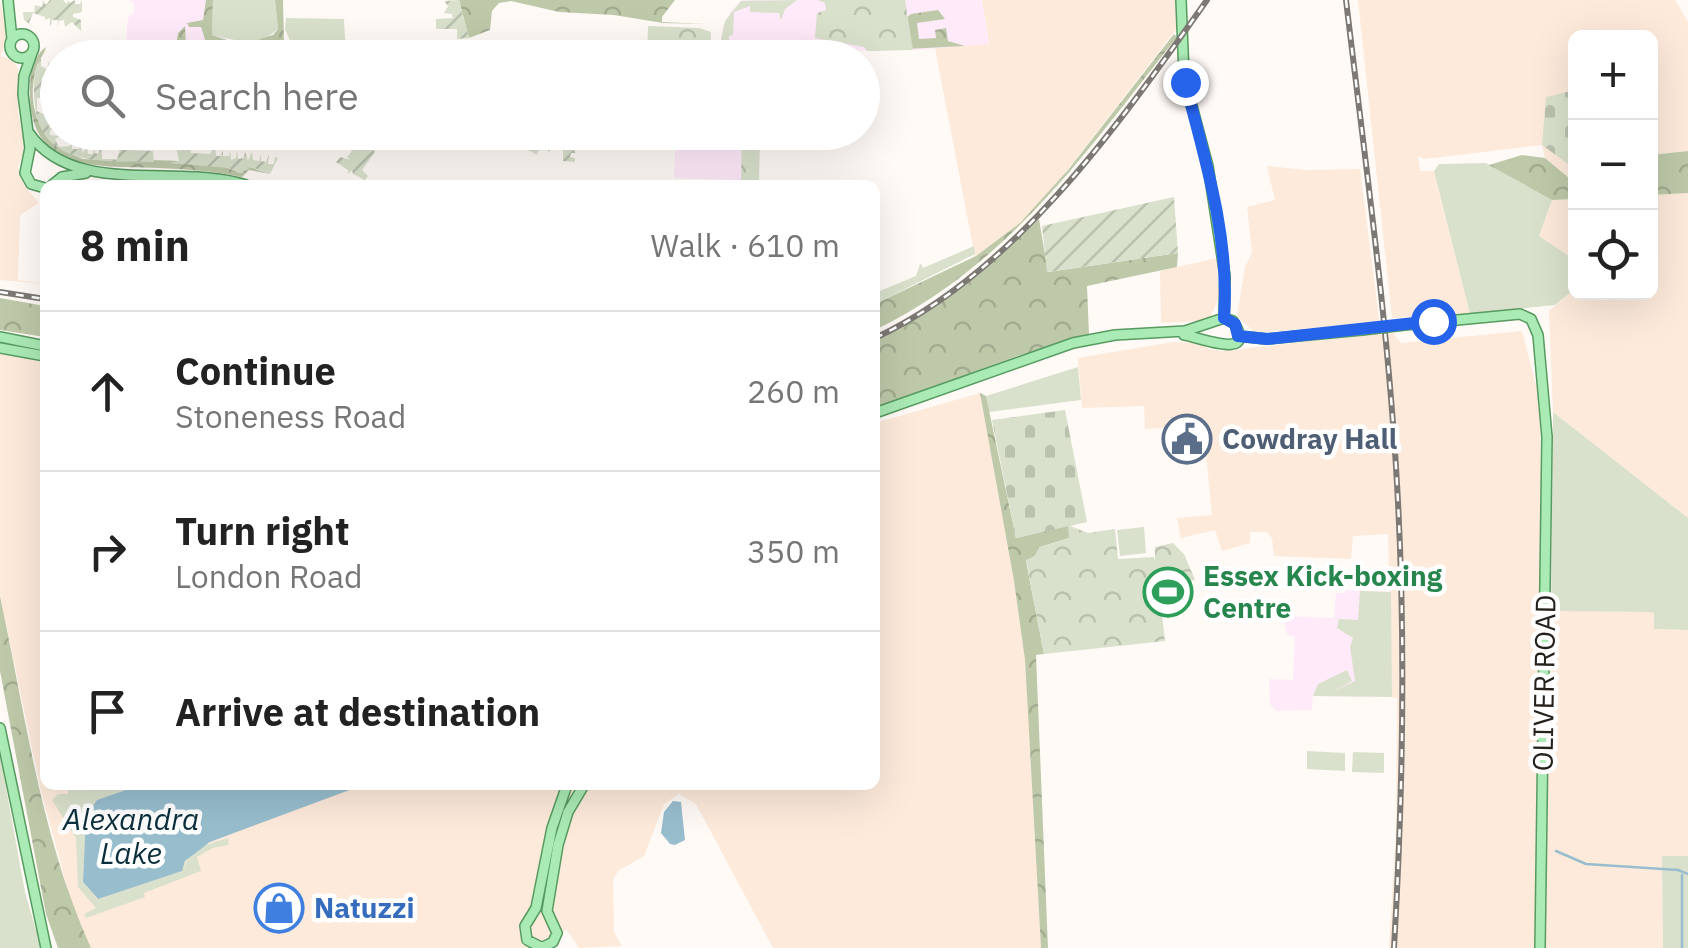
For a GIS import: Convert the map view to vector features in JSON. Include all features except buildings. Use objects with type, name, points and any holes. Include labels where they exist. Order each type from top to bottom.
[{"type":"main road","points":[[8,0],[12,51],[24,76]]},
{"type":"main road","points":[[1181,0],[1183,70],[1210,176],[1225,276],[1224,318]]},
{"type":"main road","points":[[12,22],[34,43],[24,76],[24,113],[30,133],[25,169],[26,178],[40,187]]},
{"type":"main road","points":[[12,41],[25,35]]},
{"type":"main road","points":[[16,56],[23,58],[32,53]]},
{"type":"main road","points":[[30,133],[40,144]]},
{"type":"main road","points":[[45,150],[60,171],[56,180]]},
{"type":"main road","points":[[28,160],[36,155],[50,156],[89,172]]},
{"type":"main road","points":[[59,180],[89,172],[222,180]]},
{"type":"main road","name":"OLIVER ROAD","points":[[1238,336],[1267,339],[1520,314],[1532,319],[1538,336],[1546,418],[1540,948]]},
{"type":"main road","points":[[880,412],[1048,350],[1115,335],[1185,331],[1224,318]]},
{"type":"main road","points":[[1157,332],[1196,336],[1228,346],[1238,336],[1235,324],[1224,318]]},
{"type":"main road","points":[[1212,324],[1213,342]]},
{"type":"main road","points":[[0,337],[40,345]]},
{"type":"main road","points":[[0,348],[40,355]]},
{"type":"main road","points":[[0,728],[46,948]]},
{"type":"main road","points":[[565,790],[552,828],[540,897],[524,926],[527,944],[541,948],[553,942],[556,933],[548,916],[548,902],[560,835],[581,790]]},
{"type":"main road","points":[[532,917],[548,916]]},
{"type":"shaded area","points":[[0,0],[7,35],[1,56],[13,60],[18,69],[18,113],[25,148],[18,167],[24,185],[39,203],[20,215],[18,280],[40,284],[0,280]]},
{"type":"shaded area","points":[[129,0],[280,0],[224,40],[126,40],[134,3]]},
{"type":"shaded area","points":[[742,0],[982,0],[989,44],[880,50],[880,40],[721,40],[731,11]]},
{"type":"shaded area","points":[[982,0],[1181,0],[1182,22],[1055,186],[1020,223],[975,257],[935,48],[989,44]]},
{"type":"shaded area","points":[[1358,0],[1675,0],[1688,22],[1688,151],[1658,154],[1658,30],[1568,30],[1568,177],[1545,158],[1542,145],[1424,159],[1418,156],[1420,171],[1434,171],[1470,314],[1392,318]]},
{"type":"shaded area","points":[[675,150],[760,150],[759,180],[674,178]]},
{"type":"shaded area","points":[[1267,166],[1360,169],[1381,334],[1393,333],[1401,343],[1522,331],[1537,389],[1540,423],[1543,610],[1650,612],[1654,613],[1654,629],[1688,630],[1688,856],[1662,856],[1663,948],[1389,948],[1396,832],[1397,698],[1392,697],[1388,534],[1353,536],[1351,559],[1274,556],[1272,538],[1267,532],[1250,532],[1250,543],[1222,551],[1215,530],[1181,538],[1177,518],[1212,515],[1207,425],[1145,429],[1144,406],[1082,408],[1078,358],[1173,342],[1201,343],[1223,351],[1373,334],[1372,323],[1256,333],[1237,317],[1245,267],[1252,252],[1247,207],[1275,200]]},
{"type":"shaded area","points":[[1688,193],[1688,518],[1553,412],[1549,311],[1568,295],[1568,300],[1658,300],[1658,195]]},
{"type":"shaded area","points":[[1568,199],[1568,255],[1539,236],[1552,200]]},
{"type":"shaded area","points":[[1217,258],[1219,298],[1210,317],[1203,321],[1161,323],[1160,271]]},
{"type":"shaded area","points":[[0,354],[40,361],[40,786],[0,596]]},
{"type":"shaded area","points":[[980,393],[1025,660],[1041,948],[773,948],[696,804],[679,794],[664,804],[644,856],[618,871],[613,880],[614,932],[622,946],[579,948],[566,929],[554,948],[91,948],[73,909],[41,791],[880,790],[880,422]]},
{"type":"shaded area","points":[[1391,592],[1392,697],[1313,696],[1312,710],[1276,711],[1270,704],[1269,679],[1293,680],[1295,636],[1287,635],[1283,616],[1334,618],[1336,593]]},
{"type":"green space","points":[[43,0],[46,5],[50,0],[67,4],[68,0],[75,0],[75,4],[80,4],[82,0],[82,12],[73,14],[81,20],[81,31],[72,22],[65,27],[64,20],[59,21],[57,28],[58,20],[52,20],[50,27],[50,18],[45,20],[33,13],[29,23],[35,28],[24,20],[23,12],[34,12],[35,5],[42,7]]},
{"type":"green space","points":[[206,0],[213,0],[212,35],[227,40],[204,40],[201,27],[189,27],[187,23],[203,20]]},
{"type":"green space","points":[[213,0],[275,0],[278,29],[264,40],[212,35]]},
{"type":"green space","points":[[275,0],[283,0],[284,40],[260,40],[278,29]]},
{"type":"green space","points":[[459,0],[675,0],[662,22],[707,24],[663,23],[559,12],[511,1],[499,3],[492,11],[490,30],[469,38]]},
{"type":"green space","points":[[459,0],[469,38],[457,39],[457,29],[436,29],[436,19],[453,18],[452,14],[444,13],[448,6],[444,1]]},
{"type":"green space","points":[[797,0],[785,9],[781,20],[779,13],[750,12],[750,6],[734,12],[733,35],[729,40],[721,40],[725,21],[741,1]]},
{"type":"green space","points":[[818,0],[905,0],[913,50],[880,51],[880,40],[815,38],[817,13],[826,10],[825,3]]},
{"type":"green space","points":[[938,10],[945,19],[917,23],[919,39],[936,38],[935,30],[946,28],[948,41],[965,46],[880,50],[880,40],[911,14]]},
{"type":"green space","points":[[286,18],[344,19],[346,40],[290,40]]},
{"type":"green space","points":[[185,26],[186,40],[176,40],[178,33]]},
{"type":"green space","points":[[648,26],[711,32],[711,40],[648,40]]},
{"type":"green space","points":[[1174,34],[1177,37],[1111,122],[1042,202],[1006,239],[966,273],[880,327],[880,302],[976,256],[1020,223],[1068,170]]},
{"type":"green space","points":[[40,54],[33,99],[40,134],[33,121],[30,96],[34,63]]},
{"type":"green space","points":[[40,61],[40,125],[34,98]]},
{"type":"green space","points":[[1568,92],[1568,164],[1542,145],[1546,97]]},
{"type":"green space","points":[[62,150],[88,150],[93,154],[95,150],[98,154],[102,150],[102,159],[117,160],[120,150],[153,151],[154,162],[116,162],[78,157]]},
{"type":"green space","points":[[64,150],[83,159],[208,164],[240,173],[250,167],[270,174],[249,170],[242,177],[93,165],[56,152]]},
{"type":"green space","points":[[177,150],[210,154],[216,150],[216,156],[221,156],[223,150],[223,156],[229,156],[230,150],[231,160],[236,158],[237,150],[238,159],[244,158],[245,151],[248,161],[252,152],[253,160],[259,161],[261,154],[261,161],[266,162],[269,155],[268,164],[274,164],[275,157],[278,158],[270,174],[251,167],[241,173],[229,168],[169,163],[179,161]]},
{"type":"green space","points":[[351,150],[375,152],[362,170],[368,176],[365,180],[352,170],[348,174],[336,162],[340,157],[351,160],[347,157]]},
{"type":"green space","points":[[563,150],[574,150],[576,153],[570,157],[575,162],[563,161]]},
{"type":"green space","points":[[742,150],[760,150],[759,180],[741,180]]},
{"type":"green space","points":[[1688,151],[1688,193],[1658,195],[1658,154]]},
{"type":"green space","points":[[1522,155],[1545,158],[1568,177],[1568,199],[1552,200],[1489,165]]},
{"type":"green space","points":[[1486,163],[1552,200],[1539,236],[1568,255],[1568,295],[1555,305],[1470,314],[1434,171],[1439,164]]},
{"type":"green space","points":[[1174,197],[1178,253],[1047,272],[1042,226]]},
{"type":"green space","points":[[1039,219],[1048,272],[1178,253],[1177,267],[1087,286],[1089,334],[880,406],[880,338],[969,282]]},
{"type":"green space","points":[[974,246],[975,254],[880,302],[880,291],[916,276],[920,264],[925,263],[921,264],[923,268]]},
{"type":"green space","points":[[0,298],[40,305],[40,336],[0,330]]},
{"type":"green space","points":[[1078,367],[1081,400],[989,412],[986,396]]},
{"type":"green space","points":[[980,393],[986,396],[1016,538],[1068,525],[1071,534],[1040,547],[1026,561],[1044,654],[1036,655],[1048,948],[1041,948],[1025,660]]},
{"type":"green space","points":[[1065,410],[1087,522],[1016,538],[992,420]]},
{"type":"green space","points":[[1553,412],[1688,518],[1688,630],[1654,629],[1654,613],[1650,612],[1551,611]]},
{"type":"green space","points":[[1068,525],[1088,533],[1115,529],[1118,559],[1154,557],[1155,561],[1155,547],[1173,543],[1184,554],[1195,580],[1159,586],[1165,641],[1044,654],[1026,560],[1035,556],[1040,547],[1069,538]]},
{"type":"green space","points":[[1144,527],[1146,553],[1120,556],[1117,530]]},
{"type":"green space","points":[[1360,591],[1391,592],[1392,697],[1313,696],[1318,684],[1347,670],[1352,681],[1332,692],[1355,681],[1350,647],[1353,638],[1337,628],[1339,619],[1358,620]]},
{"type":"green space","points":[[0,596],[47,819],[91,948],[58,948],[46,914],[0,671]]},
{"type":"green space","points":[[1307,751],[1345,753],[1345,771],[1307,769]]},
{"type":"green space","points":[[1353,752],[1384,753],[1384,773],[1352,772]]},
{"type":"green space","points":[[0,755],[25,892],[41,948],[0,948]]},
{"type":"green space","points":[[68,790],[126,790],[97,800],[86,816],[83,882],[97,899],[182,871],[189,858],[207,845],[229,838],[228,845],[197,857],[201,871],[86,918],[84,914],[96,908],[78,887],[76,838],[52,800],[58,794],[68,794]]},
{"type":"green space","points":[[1662,856],[1688,856],[1688,948],[1663,948]]},
{"type":"water","name":"Alexandra Lake","points":[[126,790],[350,790],[210,842],[185,861],[182,871],[98,899],[83,882],[86,816],[97,800]]},
{"type":"water","points":[[673,801],[681,802],[685,840],[675,845],[661,833],[664,812]]},
{"type":"waterway","points":[[1556,851],[1586,864],[1678,870],[1688,874]]},
{"type":"waterway","points":[[1682,875],[1682,948]]},
{"type":"railway","points":[[880,335],[926,310],[1019,235],[1100,144],[1207,0]]},
{"type":"railway","points":[[1346,0],[1382,302],[1397,484],[1402,716],[1394,948]]},
{"type":"railway","points":[[0,292],[40,298]]},
{"type":"place","name":"Cowdray Hall","points":[[1187,439]]},
{"type":"place","name":"Essex Kick-boxing Centre","points":[[1168,592]]},
{"type":"place","name":"Natuzzi","points":[[279,908]]},
{"type":"route","points":[[1185,82],[1208,166],[1225,276],[1224,318],[1235,324],[1238,336],[1267,339],[1433,321]]}]
